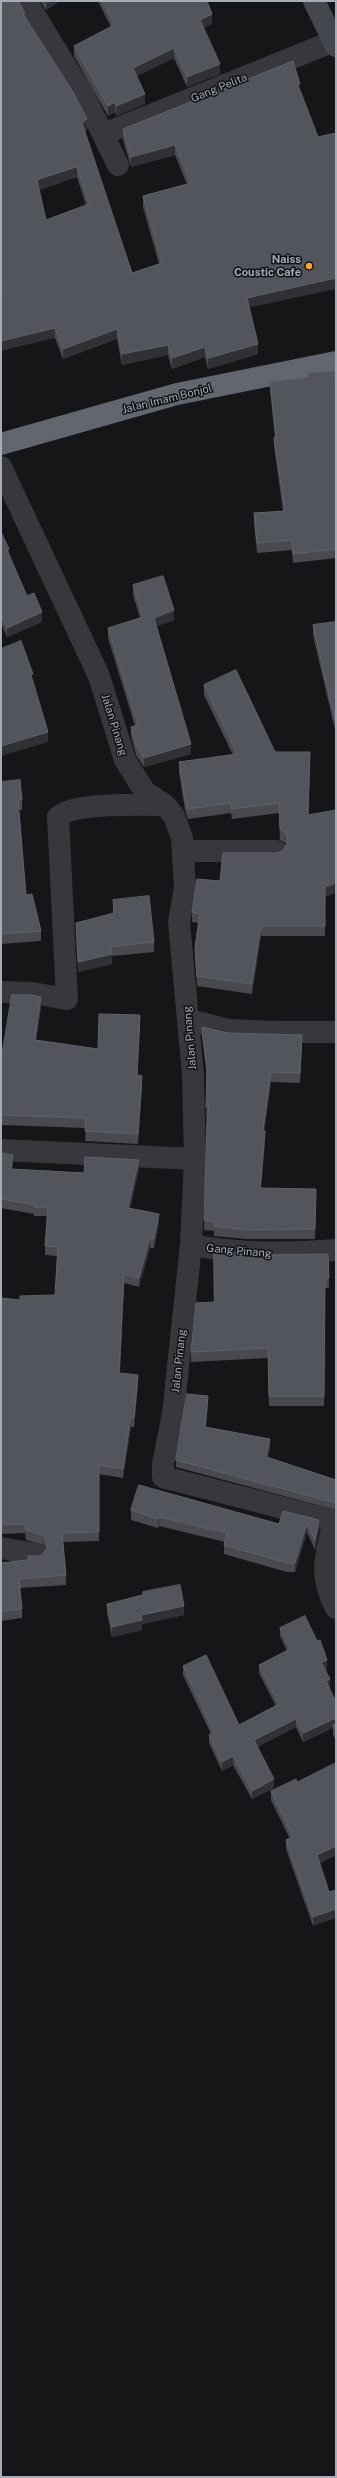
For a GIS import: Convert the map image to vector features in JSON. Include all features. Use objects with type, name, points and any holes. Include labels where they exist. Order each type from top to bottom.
[{"type":"highway","name":"Jalan Imam Bonjol","points":[[1,444],[177,394],[336,362]]},
{"type":"street","points":[[26,1],[62,58],[104,134],[118,165]]},
{"type":"street","points":[[314,1],[335,43]]},
{"type":"street","name":"Gang Pelita","points":[[104,134],[335,43]]},
{"type":"street","name":"Jalan Pinang","points":[[1,467],[99,676],[125,760],[145,792],[165,805],[174,816],[182,838],[185,886],[179,922],[193,1074],[195,1159],[191,1245],[173,1414],[163,1464],[163,1477],[334,1521],[327,1554],[325,1582],[336,1608]]},
{"type":"street","points":[[1,992],[32,993],[67,999],[58,817],[71,811],[93,807],[165,805]]},
{"type":"street","points":[[182,851],[276,852]]},
{"type":"street","points":[[189,1020],[228,1030],[336,1032]]},
{"type":"street","points":[[1,1150],[195,1159]]},
{"type":"street","name":"Gang Pinang","points":[[191,1245],[228,1252],[271,1255],[336,1250]]},
{"type":"street","points":[[1,1548],[36,1554]]},
{"type":"building","points":[[1,1],[18,1],[25,13],[23,14],[73,92],[87,119],[82,123],[132,273],[162,263],[143,196],[191,183],[175,145],[131,157],[123,129],[293,61],[300,84],[298,85],[318,137],[336,133],[336,278],[247,298],[258,344],[208,358],[205,347],[172,358],[168,345],[122,354],[117,329],[63,349],[55,328],[1,341],[1,289],[4,288],[1,276]],"holes":[[[77,167],[89,204],[46,220],[37,180]]]},
{"type":"building","points":[[103,1],[207,1],[212,14],[200,20],[220,64],[187,77],[174,48],[133,68],[145,94],[116,106],[115,102],[108,106],[74,46],[114,25]]},
{"type":"building","points":[[334,371],[336,393],[336,549],[293,554],[292,540],[257,543],[254,513],[285,511],[274,437],[276,437],[270,382],[308,377],[308,373]]},
{"type":"building","points":[[1,532],[9,549],[7,550],[27,596],[34,593],[42,612],[7,628],[1,614]]},
{"type":"building","points":[[163,576],[174,610],[154,618],[191,744],[144,758],[136,745],[131,727],[138,725],[108,628],[143,617],[133,585]]},
{"type":"building","points":[[336,622],[336,724],[313,625]]},
{"type":"building","points":[[21,641],[33,674],[31,675],[48,732],[1,746],[1,649]]},
{"type":"building","points":[[236,670],[275,752],[310,752],[308,815],[336,810],[336,883],[325,887],[325,926],[261,926],[252,984],[197,976],[195,947],[200,914],[192,912],[197,879],[220,881],[223,853],[276,853],[283,851],[288,841],[287,834],[280,829],[279,803],[232,809],[231,803],[188,809],[185,800],[179,762],[237,754],[204,685]]},
{"type":"building","points":[[20,780],[22,800],[18,800],[26,895],[32,894],[41,931],[1,934],[1,782]]},
{"type":"building","points":[[149,896],[154,942],[110,947],[112,954],[78,962],[76,923],[114,913],[113,900]]},
{"type":"building","points":[[12,995],[31,995],[41,997],[35,1040],[98,1049],[99,1014],[140,1015],[137,1075],[142,1076],[138,1134],[85,1131],[86,1118],[1,1115],[1,1061]]},
{"type":"building","points":[[202,1027],[227,1033],[302,1035],[300,1073],[271,1072],[263,1131],[265,1131],[260,1188],[316,1189],[315,1229],[247,1230],[214,1226],[214,1222],[204,1220],[207,1120],[209,1107],[206,1107],[207,1068]]},
{"type":"building","points":[[1,1153],[13,1155],[11,1169],[84,1173],[85,1157],[139,1160],[128,1208],[159,1214],[154,1239],[150,1238],[139,1278],[124,1274],[119,1373],[138,1375],[134,1418],[131,1417],[123,1469],[99,1465],[99,1532],[62,1533],[66,1575],[19,1579],[22,1609],[1,1611],[1,1563],[28,1560],[28,1556],[41,1556],[48,1547],[44,1535],[26,1530],[25,1524],[1,1524],[1,1298],[20,1300],[20,1296],[55,1295],[58,1247],[45,1246],[48,1207],[34,1207],[35,1205],[1,1199]]},
{"type":"building","points":[[214,1251],[263,1255],[328,1254],[329,1278],[325,1278],[324,1396],[269,1396],[268,1348],[191,1352],[196,1303],[214,1302]]},
{"type":"building","points":[[187,1394],[208,1396],[205,1427],[270,1439],[266,1457],[336,1480],[336,1503],[176,1460]]},
{"type":"building","points":[[139,1485],[279,1524],[283,1511],[319,1520],[315,1540],[307,1523],[295,1563],[287,1563],[224,1545],[227,1533],[159,1517],[158,1519],[131,1510]]},
{"type":"building","points":[[180,1585],[184,1606],[141,1615],[142,1620],[112,1627],[107,1604],[143,1595],[143,1592]]},
{"type":"building","points":[[305,1616],[317,1641],[320,1640],[327,1660],[321,1662],[330,1679],[326,1681],[336,1702],[336,1718],[303,1733],[296,1719],[254,1740],[274,1779],[252,1791],[233,1756],[222,1762],[209,1735],[214,1732],[183,1666],[206,1655],[239,1725],[279,1704],[259,1665],[290,1649],[280,1628]]},
{"type":"building","points":[[336,1724],[336,1731],[333,1725]]},
{"type":"building","points":[[336,1763],[336,1846],[317,1855],[329,1892],[336,1890],[336,1909],[313,1917],[286,1840],[293,1837],[271,1791],[296,1779],[297,1782]]},
{"type":"place","name":"Naiss Coustic Cafe","points":[[309,266]]}]
